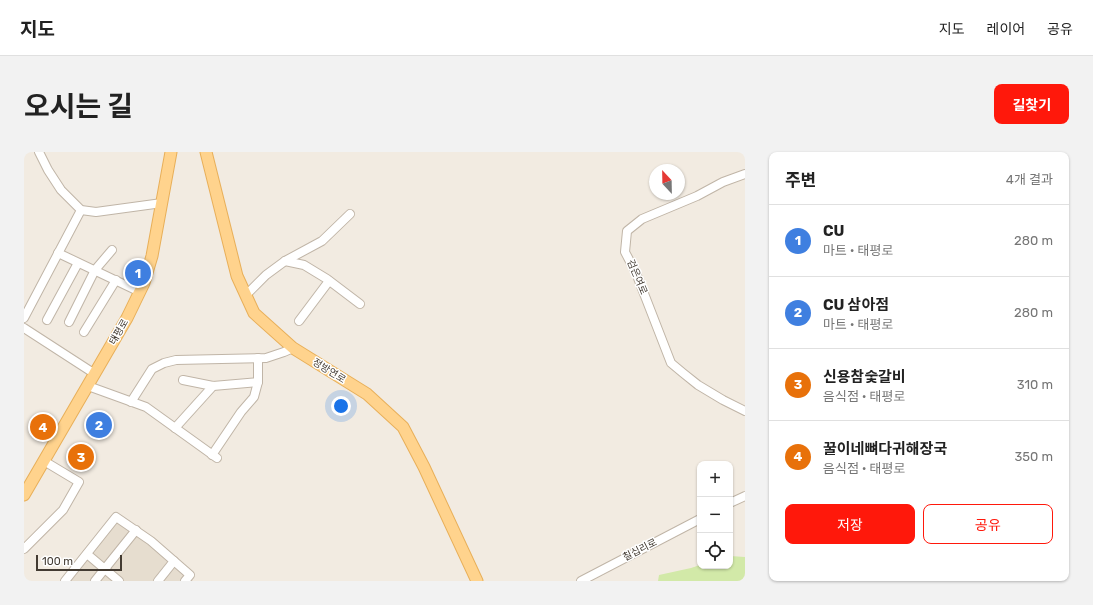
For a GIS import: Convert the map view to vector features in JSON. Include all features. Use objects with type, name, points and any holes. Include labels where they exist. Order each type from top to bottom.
[{"type":"main road","name":"태평로","points":[[24,495],[129,316],[144,283],[152,256],[171,152]]},
{"type":"main road","name":"정방연로","points":[[206,152],[236,276],[254,313],[293,348],[367,394],[403,427],[424,467],[477,581]]},
{"type":"street","points":[[40,152],[48,170],[61,190],[81,210],[96,212],[162,203]]},
{"type":"street","name":"검은여로","points":[[745,174],[723,182],[697,196],[642,219],[627,231],[625,252],[636,273],[671,363],[698,384],[723,400],[745,411]]},
{"type":"street","points":[[24,318],[81,210]]},
{"type":"street","points":[[246,295],[266,275],[285,261],[322,241],[350,214]]},
{"type":"street","points":[[69,322],[95,270],[112,250]]},
{"type":"street","points":[[58,253],[140,292]]},
{"type":"street","points":[[285,261],[304,265],[360,304]]},
{"type":"street","points":[[47,320],[78,263]]},
{"type":"street","points":[[84,332],[116,280]]},
{"type":"street","points":[[299,321],[329,281]]},
{"type":"street","points":[[24,328],[95,374]]},
{"type":"street","points":[[131,402],[152,369],[164,363],[176,360],[266,358],[293,348]]},
{"type":"street","points":[[88,386],[146,407],[215,456],[241,412],[254,397],[258,382],[258,358]]},
{"type":"street","points":[[183,380],[213,386],[258,382]]},
{"type":"street","points":[[175,428],[213,386]]},
{"type":"street","points":[[24,549],[63,510],[80,482],[44,461]]},
{"type":"street","points":[[733,502],[745,496]]},
{"type":"street","points":[[66,581],[116,516],[151,541],[190,575],[184,581]]},
{"type":"street","name":"칠십리로","points":[[581,581],[697,520]]},
{"type":"street","points":[[95,581],[136,530]]},
{"type":"street","points":[[87,554],[119,581]]},
{"type":"street","points":[[158,581],[174,561]]},
{"type":"shaded area","points":[[116,517],[193,581],[66,581]]},
{"type":"green space","points":[[733,556],[745,557],[745,581],[658,581],[659,575],[697,566],[697,569],[733,569]]},
{"type":"place","name":"CU","points":[[138,273]]},
{"type":"place","name":"CU 삼아점","points":[[99,425]]},
{"type":"place","name":"꿀이네뼈다귀해장국","points":[[43,427]]},
{"type":"place","name":"신용참숯갈비","points":[[81,457]]}]
